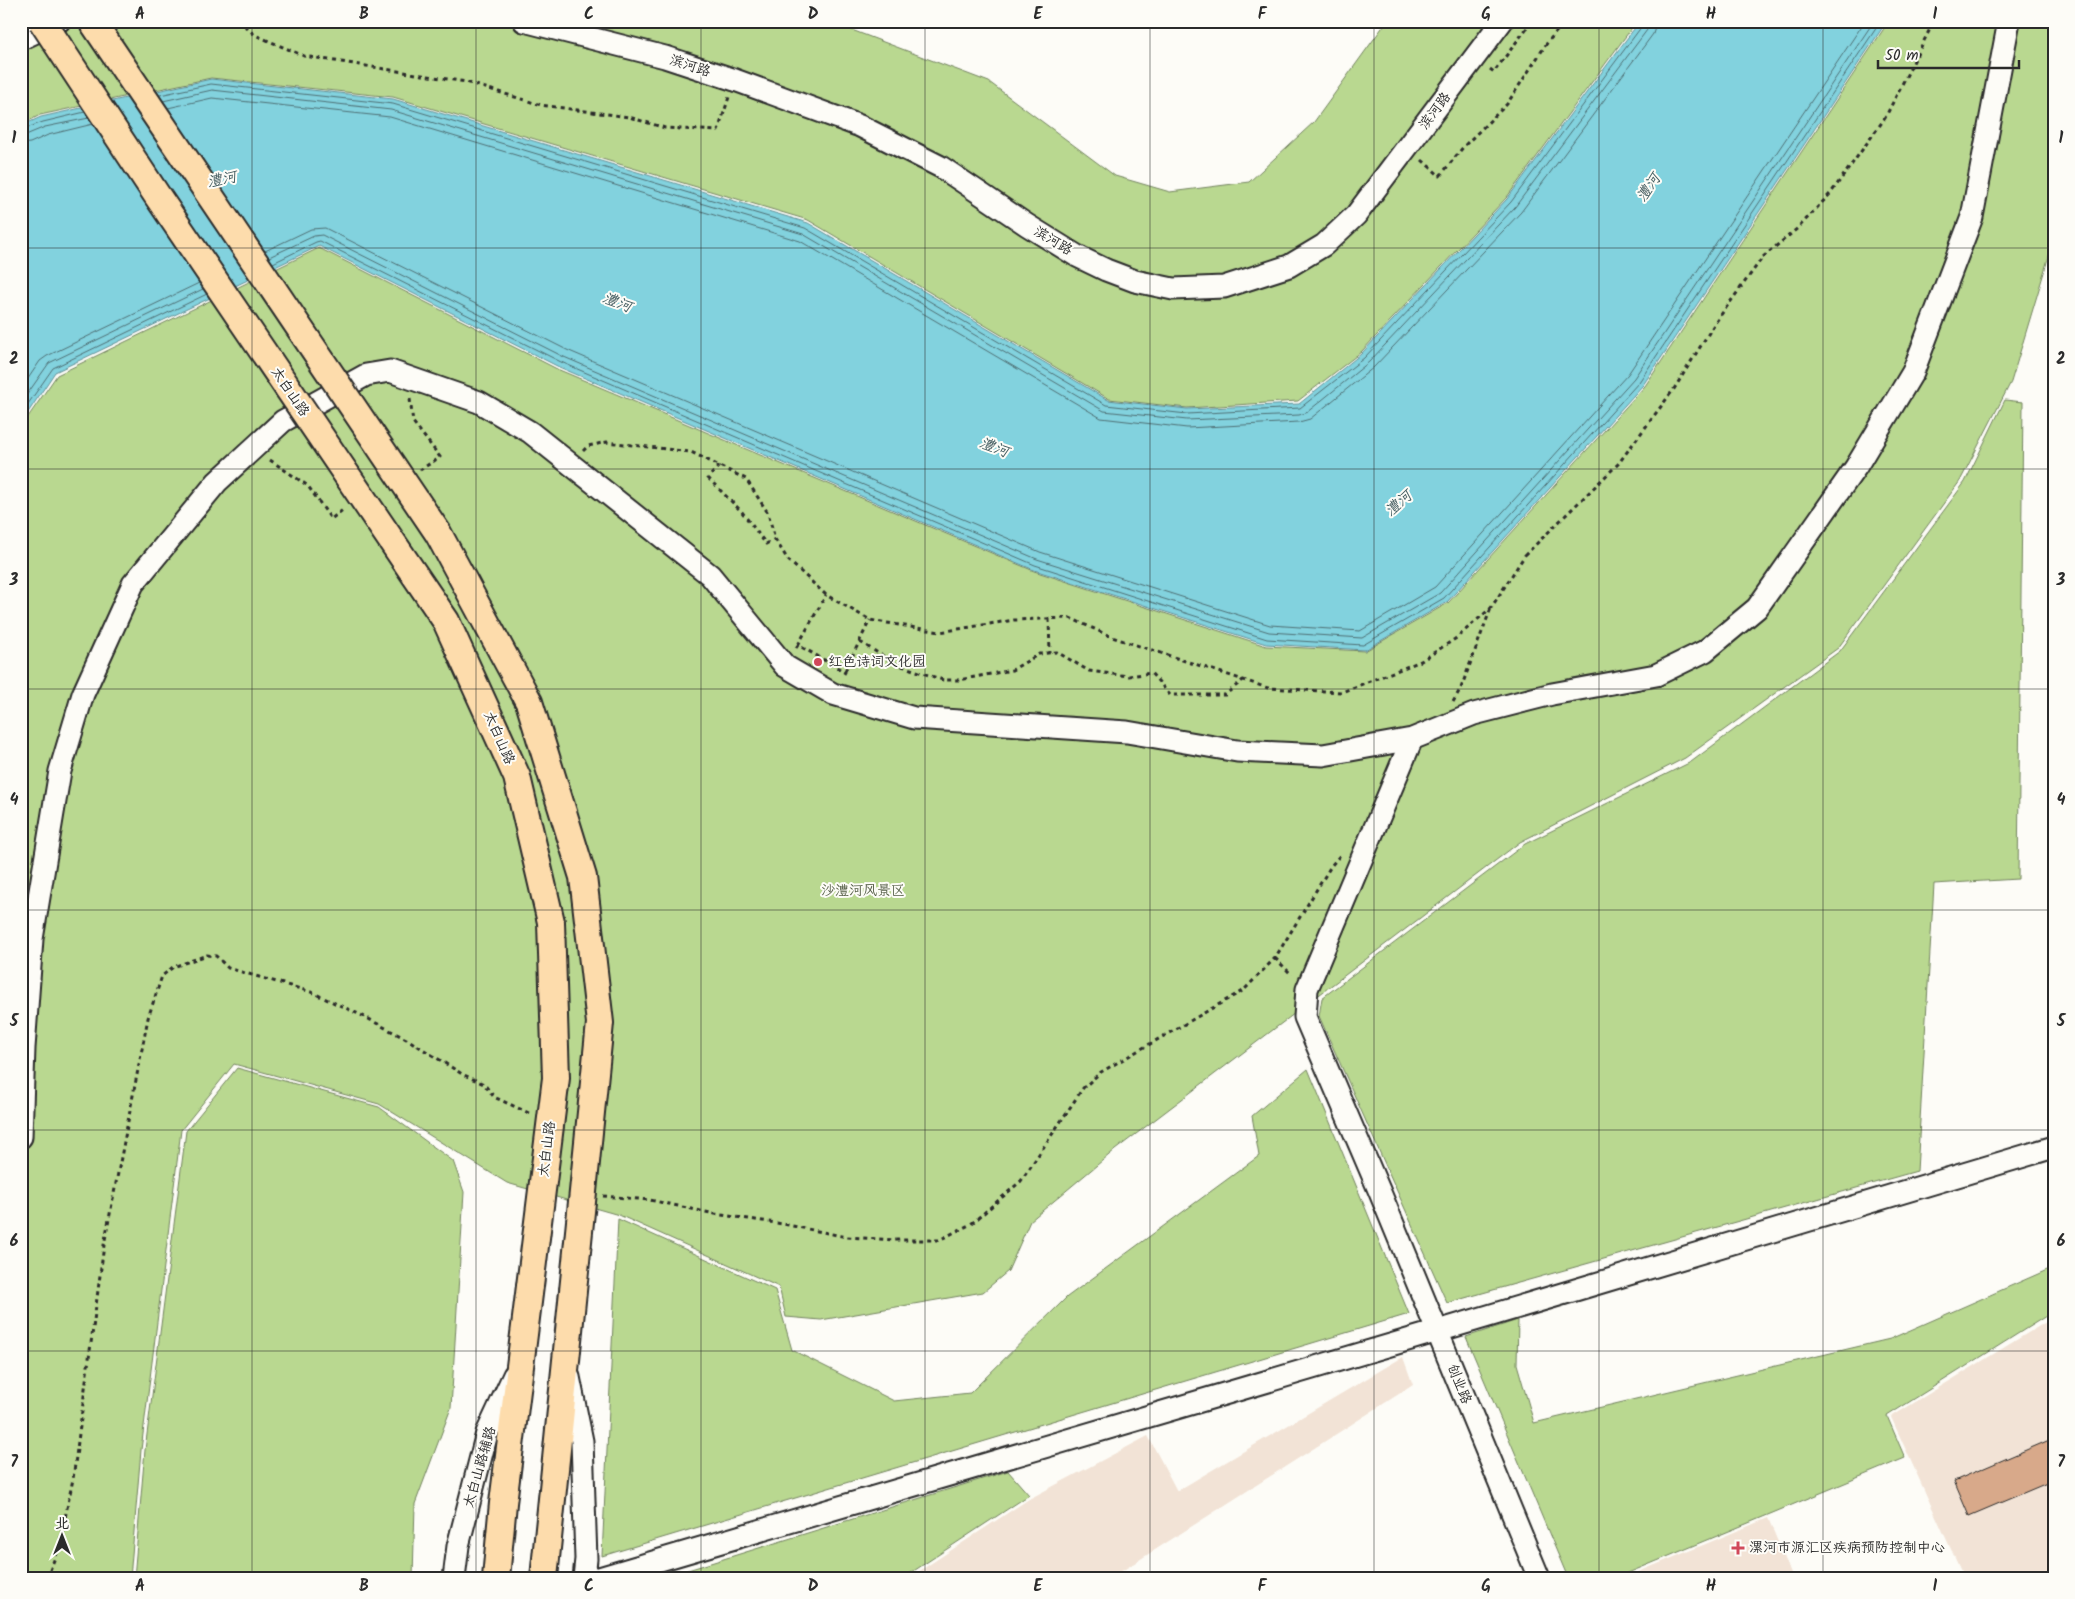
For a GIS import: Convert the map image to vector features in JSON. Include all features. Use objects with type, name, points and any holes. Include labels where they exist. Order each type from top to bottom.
[{"type":"main road","name":"太白山路","points":[[42,21],[162,202],[446,621],[517,777],[551,922],[556,1078],[503,1503],[496,1578]]},
{"type":"main road","points":[[92,21],[438,532],[529,702],[583,877],[600,1023],[544,1578]]},
{"type":"street","points":[[21,39],[58,21]]},
{"type":"street","name":"滨河路","points":[[524,21],[665,57],[735,80],[860,126],[941,167],[1077,256],[1135,281],[1174,289],[1224,287],[1289,266],[1324,245],[1356,215],[1502,21]]},
{"type":"street","points":[[21,1137],[24,1048],[32,939],[60,771],[83,694],[133,584],[217,482],[283,420],[366,375],[390,371],[479,402],[530,432],[710,575],[785,666],[833,694],[914,718],[1127,732],[1237,751],[1322,755],[1412,739],[1474,714],[1552,694],[1656,676],[1705,651],[1756,608],[1856,468],[1913,372],[1972,217],[2008,23]]},
{"type":"street","name":"创业路","points":[[1412,739],[1306,989],[1305,1017],[1438,1331],[1539,1578]]},
{"type":"street","points":[[599,1578],[2054,1147]]},
{"type":"street","name":"太白山路辅路","points":[[454,1578],[458,1546],[487,1434],[521,1361]]},
{"type":"street","points":[[566,1361],[582,1441],[586,1559],[584,1578]]},
{"type":"path","points":[[239,21],[255,35],[304,56],[466,82],[541,104],[629,117],[665,128],[718,131],[735,80]]},
{"type":"path","points":[[1408,147],[1440,176],[1464,146],[1507,104],[1547,43],[1565,21]]},
{"type":"path","points":[[1435,730],[1461,688],[1491,608],[1525,555],[1618,464],[1674,389],[1715,323],[1763,257],[1798,228],[1831,193],[1885,118],[1934,23],[2008,23]]},
{"type":"path","points":[[413,422],[440,457]]},
{"type":"path","points":[[568,464],[588,446],[607,442],[691,452],[746,479],[768,513],[775,539],[788,560],[826,595],[870,620],[940,632],[1014,620],[1070,618],[1112,637],[1268,688],[1342,692],[1421,661],[1455,640],[1491,608]]},
{"type":"path","points":[[256,445],[265,456],[280,468],[308,486],[331,519]]},
{"type":"path","points":[[719,466],[708,478],[742,512],[766,544],[775,539]]},
{"type":"path","points":[[798,646],[826,595]]},
{"type":"path","points":[[1049,618],[1050,653]]},
{"type":"path","points":[[845,672],[870,620]]},
{"type":"path","points":[[860,642],[896,664],[943,680],[960,680],[1012,670],[1039,654],[1057,652],[1089,671],[1129,676],[1151,673],[1170,694],[1225,696],[1243,680]]},
{"type":"path","points":[[583,1194],[650,1200],[715,1214],[783,1224],[847,1237],[939,1240],[971,1224],[1021,1181],[1083,1088],[1101,1072],[1244,990],[1275,958],[1331,866],[1347,848]]},
{"type":"path","points":[[47,1578],[59,1547],[73,1480],[104,1245],[148,1018],[162,976],[173,967],[207,956],[216,956],[228,968],[311,992],[410,1040],[462,1074],[484,1084],[494,1096],[550,1124]]},
{"type":"shaded area","points":[[2054,1317],[2054,1578],[1964,1578],[1891,1417]]},
{"type":"shaded area","points":[[1403,1357],[1413,1385],[1111,1578],[909,1578],[1029,1499],[1148,1436],[1177,1491]]},
{"type":"shaded area","name":"漯河市源汇区疾病预防控制中心","points":[[1768,1518],[1793,1578],[1624,1578]]},
{"type":"green space","points":[[21,21],[828,21],[989,82],[1115,176],[1170,192],[1249,182],[1314,122],[1387,21],[1637,21],[1507,197],[1361,352],[1298,401],[1187,408],[1109,399],[808,220],[393,97],[211,78],[40,115],[21,125]]},
{"type":"green space","name":"沙澧河风景区","points":[[1889,21],[2054,21],[2054,239],[2011,382],[1960,481],[1838,648],[1685,758],[1520,842],[1115,1150],[1030,1221],[1008,1271],[983,1292],[821,1320],[786,1317],[779,1287],[619,1215],[507,1183],[379,1104],[234,1064],[181,1130],[141,1450],[130,1578],[21,1578],[21,427],[57,375],[319,248],[557,369],[1034,571],[1266,646],[1365,651],[1448,603],[1645,386]]},
{"type":"green space","points":[[2005,400],[2023,402],[2018,879],[1934,884],[1917,1171],[1447,1303],[1319,1016],[1322,998],[1525,844],[1691,762],[1840,651],[1965,482]]},
{"type":"green space","points":[[237,1068],[379,1107],[453,1161],[464,1192],[451,1408],[415,1504],[413,1578],[134,1578],[145,1450],[186,1131]]},
{"type":"green space","points":[[1308,1069],[1409,1314],[602,1556],[618,1219],[775,1290],[792,1350],[894,1401],[970,1393],[1067,1297],[1259,1156],[1252,1116]]},
{"type":"green space","points":[[2054,1267],[2054,1311],[1887,1416],[1905,1458],[1616,1578],[1568,1578],[1466,1337],[1518,1320],[1517,1364],[1534,1423],[1890,1339]]},
{"type":"green space","points":[[1008,1471],[1029,1495],[903,1578],[662,1578]]},
{"type":"water","name":"澧河","points":[[1640,21],[1887,21],[1643,385],[1447,602],[1365,650],[1266,644],[1034,570],[559,367],[319,246],[55,372],[21,423],[21,126],[41,117],[211,79],[393,99],[808,223],[1108,400],[1187,409],[1299,404],[1361,354],[1507,199]]},
{"type":"building","points":[[2054,1438],[2054,1480],[1969,1516],[1954,1481]]},
{"type":"place","name":"红色诗词文化园","points":[[818,662]]},
{"type":"place","name":"漯河市源汇区疾病预防控制中心","points":[[1738,1548]]}]
